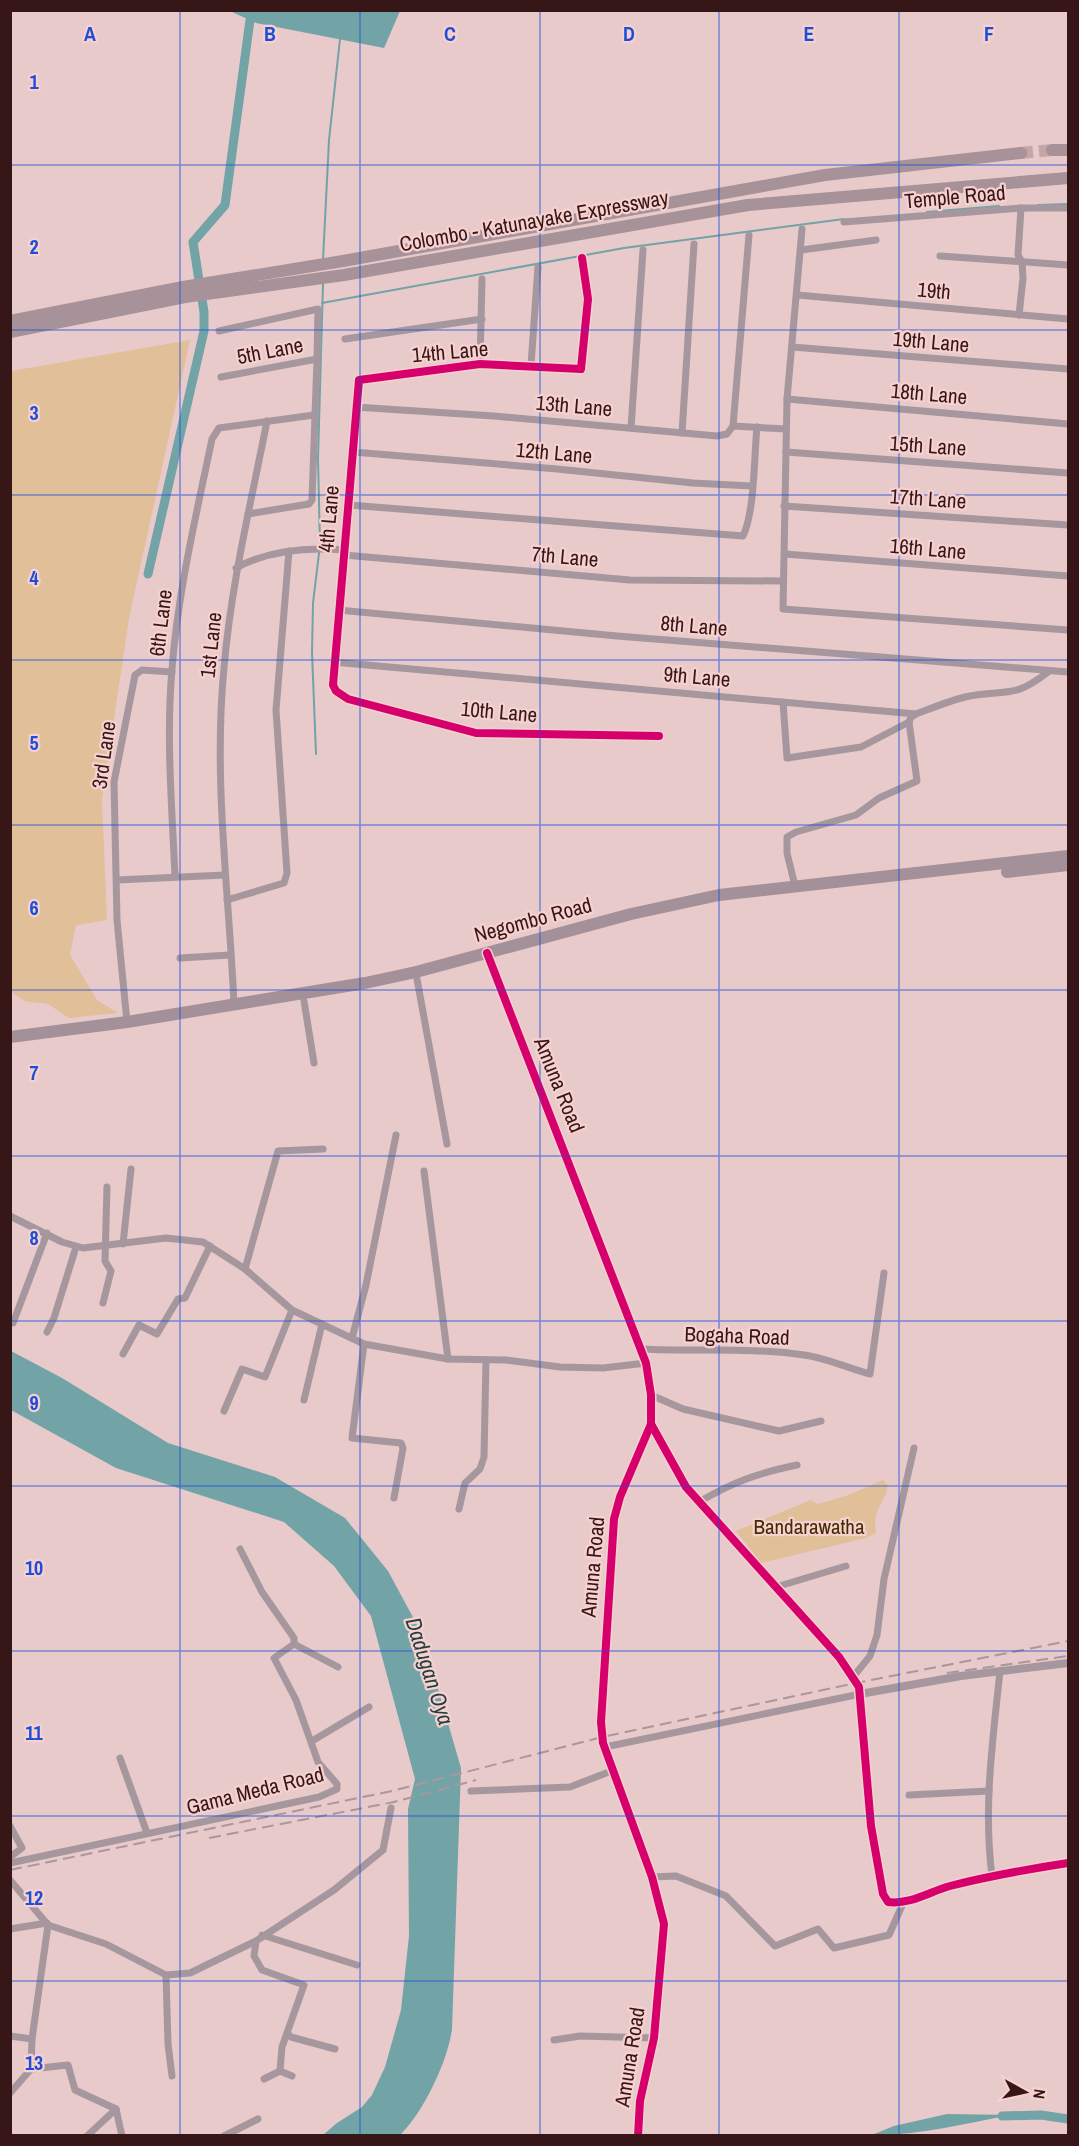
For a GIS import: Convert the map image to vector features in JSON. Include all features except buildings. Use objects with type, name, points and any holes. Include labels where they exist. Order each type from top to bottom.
[{"type":"highway","points":[[1052,150],[1068,150]]},
{"type":"highway","name":"Colombo - Katunayake Expressway","points":[[10,321],[184,292],[825,175],[1021,153]]},
{"type":"highway","name":"Colombo - Katunayake Expressway","points":[[10,332],[184,292],[344,275],[748,205],[1068,178]]},
{"type":"highway","name":"Negombo Road","points":[[10,1044],[128,1029],[304,1001],[417,979],[642,911],[719,895],[1068,856]]},
{"type":"highway","name":"Negombo Road","points":[[10,1037],[127,1022],[365,983],[719,903],[1068,865]]},
{"type":"street","name":"Temple Road","points":[[844,222],[1021,208],[1068,208]]},
{"type":"street","points":[[1020,315],[1022,262],[1017,255],[1021,208]]},
{"type":"street","points":[[802,229],[787,399],[783,609],[1068,630]]},
{"type":"street","points":[[733,426],[748,235]]},
{"type":"street","points":[[801,250],[876,240]]},
{"type":"street","points":[[682,432],[694,244]]},
{"type":"street","points":[[631,428],[643,250]]},
{"type":"street","points":[[940,256],[1068,265]]},
{"type":"street","name":"14th Lane","points":[[359,380],[480,364],[580,369],[588,299],[582,258]]},
{"type":"street","points":[[531,366],[538,267]]},
{"type":"street","points":[[480,364],[482,279]]},
{"type":"street","name":"19th","points":[[797,295],[1068,319]]},
{"type":"street","name":"5th Lane","points":[[219,331],[318,309],[317,359],[221,377]]},
{"type":"street","name":"14th Lane","points":[[345,339],[482,319]]},
{"type":"street","name":"19th Lane","points":[[792,347],[1068,369]]},
{"type":"street","points":[[248,514],[309,504],[312,500],[317,359]]},
{"type":"street","name":"4th Lane","points":[[333,662],[359,380]]},
{"type":"street","name":"18th Lane","points":[[787,399],[1068,424]]},
{"type":"street","name":"13th Lane","points":[[356,407],[717,436],[727,434],[733,426],[786,429]]},
{"type":"street","points":[[267,421],[314,415]]},
{"type":"street","name":"1st Lane","points":[[234,1004],[220,757],[223,669],[236,568],[267,421]]},
{"type":"street","name":"6th Lane","points":[[175,876],[171,777],[172,672],[181,585],[212,439],[219,428],[267,421]]},
{"type":"street","points":[[349,505],[743,536],[747,529],[756,426]]},
{"type":"street","name":"12th Lane","points":[[353,452],[693,483],[752,486]]},
{"type":"street","name":"15th Lane","points":[[786,452],[1068,473]]},
{"type":"street","name":"17th Lane","points":[[784,506],[1068,525]]},
{"type":"street","name":"7th Lane","points":[[236,568],[254,559],[289,551],[325,548],[344,552],[630,580],[783,581]]},
{"type":"street","points":[[227,900],[284,883],[287,873],[276,710],[289,551]]},
{"type":"street","name":"16th Lane","points":[[785,554],[1068,576]]},
{"type":"street","name":"8th Lane","points":[[338,610],[1048,672]]},
{"type":"street","name":"9th Lane","points":[[333,662],[916,714],[966,697],[1016,692],[1028,688],[1048,672]]},
{"type":"street","name":"10th Lane","points":[[333,662],[333,685],[336,691],[348,699],[476,733],[659,736]]},
{"type":"street","name":"3rd Lane","points":[[117,880],[114,783],[135,675],[142,670],[172,672]]},
{"type":"street","points":[[1048,672],[1068,672]]},
{"type":"street","points":[[783,702],[787,758],[861,747],[909,722]]},
{"type":"street","points":[[795,886],[787,853],[787,837],[796,832],[856,815],[879,798],[917,781],[909,722],[910,717],[916,714]]},
{"type":"street","points":[[127,1022],[117,920],[117,880],[225,875]]},
{"type":"street","points":[[180,958],[230,955]]},
{"type":"street","name":"Amuna Road","points":[[488,957],[642,1349],[651,1395],[651,1424],[622,1490],[615,1519],[602,1687],[601,1730],[652,1877],[664,1924],[654,2038],[640,2101],[638,2136]]},
{"type":"street","points":[[417,979],[447,1144]]},
{"type":"street","points":[[304,1001],[314,1063]]},
{"type":"street","points":[[352,1338],[366,1285],[396,1135]]},
{"type":"street","points":[[245,1269],[278,1151],[323,1149]]},
{"type":"street","points":[[123,1244],[131,1170]]},
{"type":"street","points":[[424,1171],[448,1359]]},
{"type":"street","points":[[103,1302],[111,1271],[105,1261],[107,1187]]},
{"type":"street","points":[[10,1216],[76,1247],[166,1238],[203,1242],[245,1269],[292,1310],[364,1344],[448,1359],[603,1368],[646,1363]]},
{"type":"street","points":[[13,1323],[47,1233]]},
{"type":"street","points":[[123,1354],[139,1325],[158,1334],[178,1299],[185,1298],[210,1246]]},
{"type":"street","points":[[47,1332],[54,1318],[76,1247]]},
{"type":"street","name":"Bogaha Road","points":[[642,1349],[690,1352],[762,1350],[831,1360],[843,1367],[870,1374],[884,1273]]},
{"type":"street","points":[[224,1411],[242,1369],[265,1377],[292,1310]]},
{"type":"street","points":[[303,1400],[322,1324]]},
{"type":"street","points":[[364,1344],[352,1438],[401,1443],[404,1448],[394,1498]]},
{"type":"street","points":[[459,1509],[465,1483],[480,1469],[484,1457],[486,1360]]},
{"type":"street","points":[[651,1395],[683,1409],[779,1431],[821,1421]]},
{"type":"street","points":[[651,1424],[686,1487],[839,1657],[853,1677],[860,1694],[871,1826],[884,1893],[888,1902],[904,1901],[992,1876],[1068,1863]]},
{"type":"street","points":[[853,1677],[870,1656],[877,1635],[884,1579],[914,1448]]},
{"type":"street","points":[[699,1502],[731,1483],[756,1473],[797,1465]]},
{"type":"street","points":[[240,1549],[262,1592],[294,1638],[294,1644],[338,1667]]},
{"type":"street","points":[[776,1587],[846,1566]]},
{"type":"street","name":"Gama Meda Road","points":[[10,1863],[333,1793],[337,1789],[337,1784],[318,1762],[296,1700],[274,1658],[294,1644]]},
{"type":"street","points":[[605,1747],[860,1694],[1000,1671],[1068,1663]]},
{"type":"street","points":[[992,1876],[987,1838],[1000,1671]]},
{"type":"street","points":[[312,1741],[369,1707]]},
{"type":"street","points":[[120,1758],[147,1833]]},
{"type":"street","points":[[471,1791],[570,1787],[614,1770]]},
{"type":"street","points":[[909,1795],[989,1791]]},
{"type":"street","points":[[10,1929],[47,1924],[106,1944],[166,1975],[190,1972],[256,1941],[334,1890],[378,1856],[383,1850],[391,1808]]},
{"type":"street","points":[[10,1826],[22,1848],[10,1857]]},
{"type":"street","points":[[652,1877],[676,1876],[726,1896],[775,1946],[818,1929],[834,1948],[889,1935],[904,1901]]},
{"type":"street","points":[[10,1880],[47,1924],[32,2039],[32,2069]]},
{"type":"street","points":[[262,1935],[357,1965]]},
{"type":"street","points":[[256,1941],[254,1956],[262,1970],[304,1984],[282,2047],[280,2071]]},
{"type":"street","points":[[166,1975],[168,2044],[172,2076]]},
{"type":"street","points":[[287,2033],[291,2037],[335,2049]]},
{"type":"street","points":[[10,2036],[32,2039]]},
{"type":"street","points":[[554,2040],[580,2036],[654,2038]]},
{"type":"street","points":[[10,2093],[32,2069],[68,2065],[75,2090],[116,2109]]},
{"type":"street","points":[[264,2079],[280,2071],[292,2076]]},
{"type":"street","points":[[87,2136],[116,2109]]},
{"type":"street","points":[[116,2109],[122,2136]]},
{"type":"street","points":[[224,2136],[258,2119]]},
{"type":"green space","points":[[190,340],[129,618],[102,800],[107,920],[76,925],[70,955],[97,1000],[118,1013],[69,1018],[48,1004],[24,1001],[11,991],[11,371]]},
{"type":"green space","name":"Bandarawatha","points":[[883,1480],[888,1485],[877,1512],[876,1533],[866,1538],[761,1563],[736,1531],[811,1500],[818,1504],[846,1496]]},
{"type":"water","points":[[230,11],[400,11],[384,48],[256,23]]},
{"type":"water","name":"Dadugan Oya","points":[[11,1351],[62,1378],[168,1443],[275,1477],[345,1518],[388,1571],[422,1634],[461,1768],[452,2029],[450,2042],[433,2086],[417,2114],[400,2135],[323,2135],[362,2107],[372,2095],[385,2067],[401,2010],[409,1936],[408,1809],[415,1779],[371,1616],[334,1566],[284,1522],[116,1468],[11,1410]]},
{"type":"water","points":[[947,2114],[1012,2115],[924,2131],[872,2135],[894,2126]]},
{"type":"waterway","points":[[148,574],[204,331],[204,312],[193,242],[225,205],[250,20]]},
{"type":"waterway","points":[[323,260],[329,140],[340,39]]},
{"type":"waterway","points":[[1038,205],[1068,204]]},
{"type":"waterway","points":[[927,212],[999,206]]},
{"type":"waterway","points":[[322,303],[624,248],[844,219]]},
{"type":"waterway","points":[[316,754],[312,652],[313,603],[320,545],[318,459],[323,284]]},
{"type":"waterway","points":[[1002,2116],[1041,2115],[1068,2119]]},
{"type":"tunnel","points":[[1021,153],[1052,150]]},
{"type":"railway","points":[[10,1870],[392,1791],[602,1737],[1068,1641]]},
{"type":"railway","points":[[947,1673],[1068,1656]]},
{"type":"railway","points":[[209,1838],[394,1802],[476,1780]]},
{"type":"cycle path","points":[[582,258],[588,299],[581,369],[480,364],[359,380],[333,685],[336,691],[348,699],[476,733],[659,736]]},
{"type":"cycle path","points":[[487,953],[646,1363],[651,1395],[651,1424],[620,1497],[614,1519],[601,1722],[603,1743],[652,1877],[664,1924],[654,2038],[640,2101],[638,2136]]},
{"type":"cycle path","points":[[651,1424],[686,1487],[839,1657],[859,1687],[871,1826],[883,1894],[888,1902],[912,1900],[950,1886],[979,1879],[1068,1863]]}]
